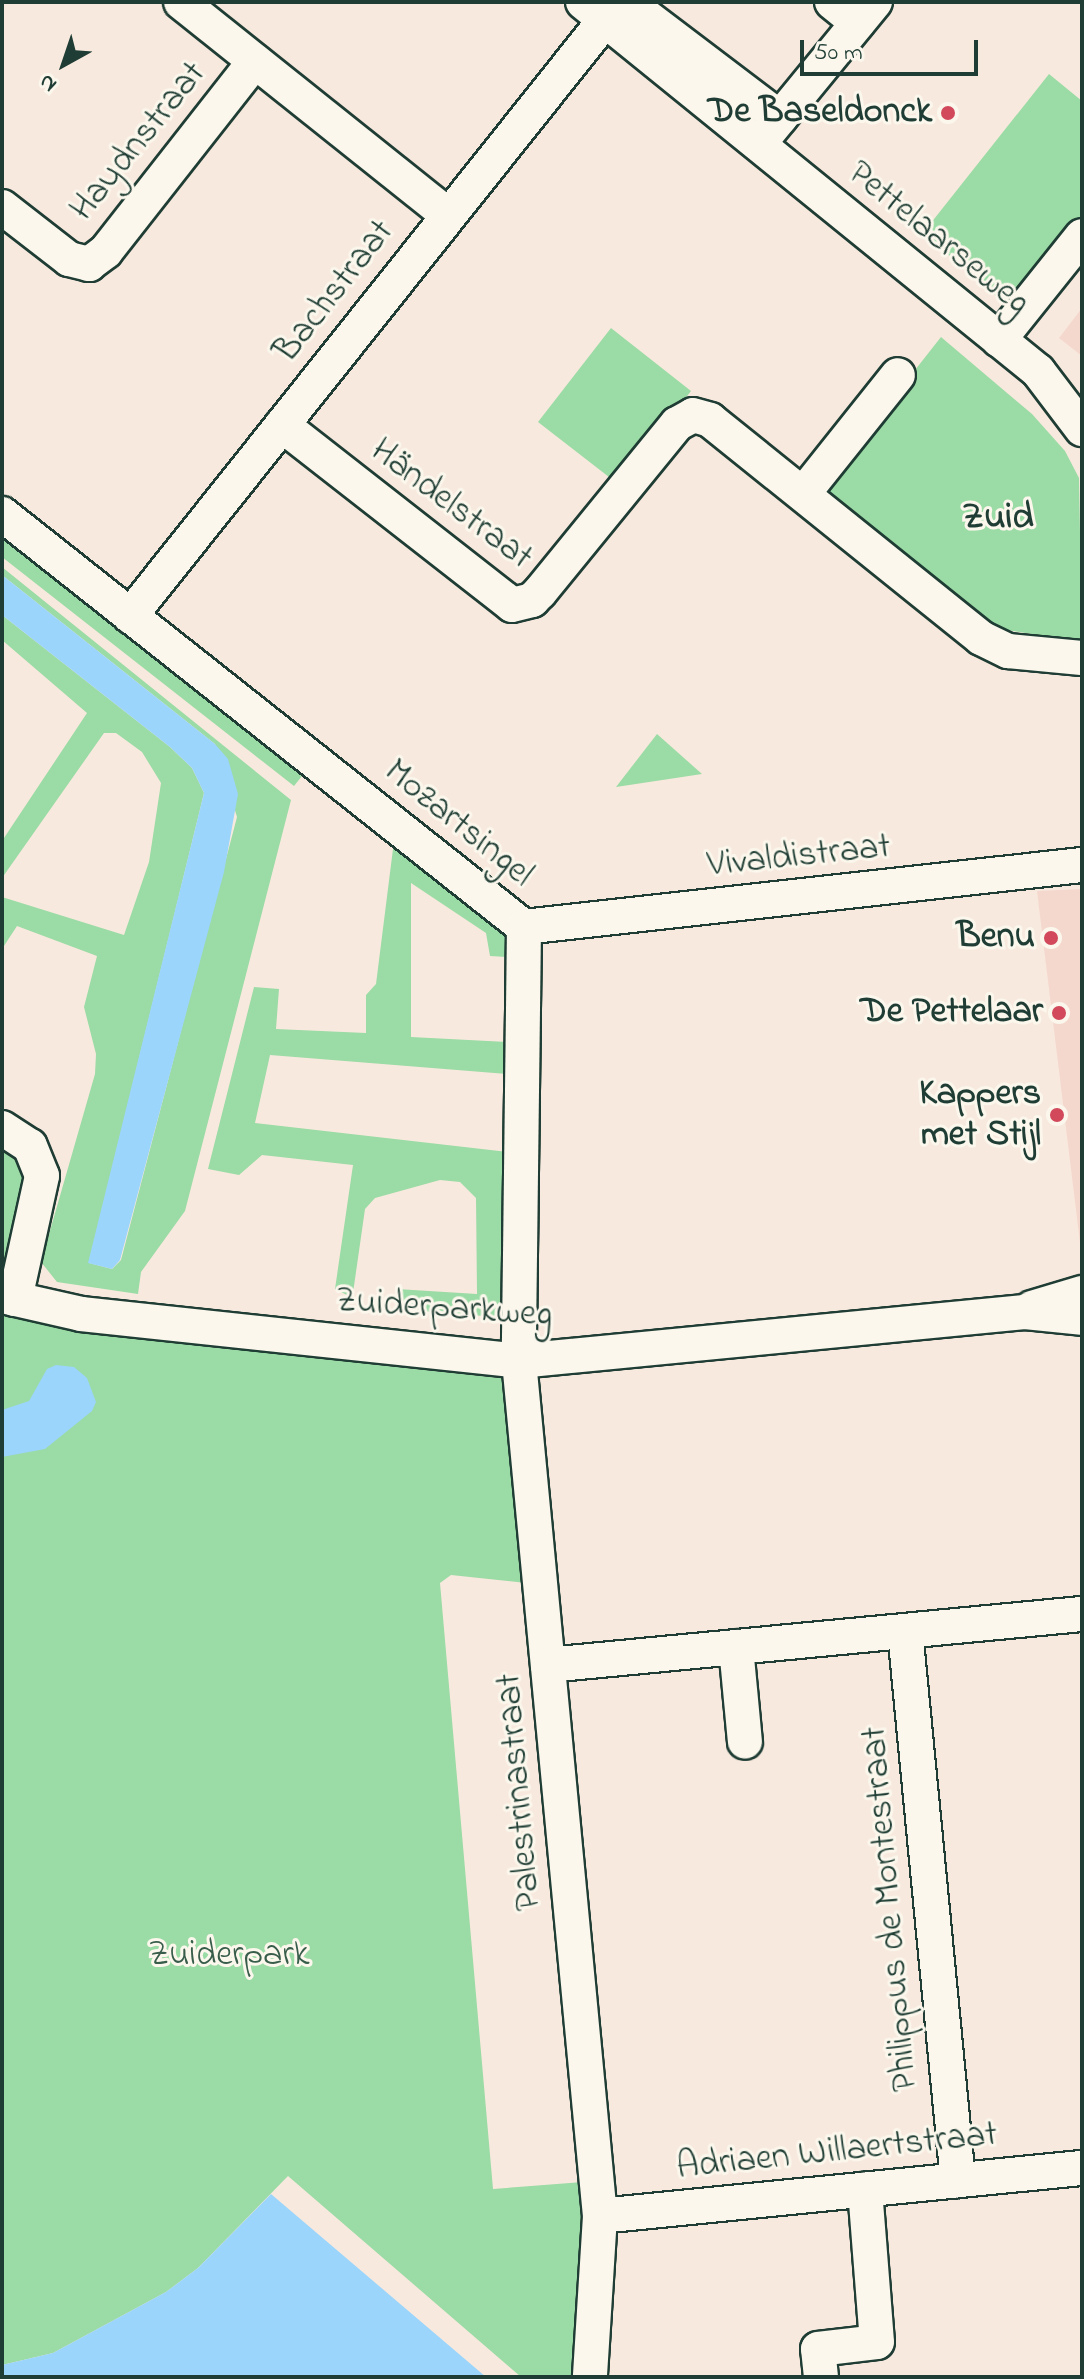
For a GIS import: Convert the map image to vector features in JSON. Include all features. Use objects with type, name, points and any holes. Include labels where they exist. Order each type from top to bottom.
[{"type":"street","points":[[181,2],[448,215]]},
{"type":"street","points":[[769,131],[867,12],[832,2]]},
{"type":"street","name":"Pettelaarseweg","points":[[605,8],[769,131],[999,340],[1038,371],[1082,429]]},
{"type":"street","name":"Bachstraat","points":[[130,616],[448,215],[605,8]]},
{"type":"street","name":"Haydnstraat","points":[[2,207],[69,259],[89,264],[106,251],[255,61]]},
{"type":"street","points":[[999,340],[1082,236]]},
{"type":"street","points":[[898,375],[803,494],[981,638],[1008,651],[1082,658]]},
{"type":"street","name":"Händelstraat","points":[[282,425],[512,605],[532,600],[540,592],[677,424],[693,415],[710,420],[803,494]]},
{"type":"street","name":"Mozartsingel","points":[[2,514],[524,927],[519,1361]]},
{"type":"street","name":"Vivaldistraat","points":[[524,927],[1082,865]]},
{"type":"street","points":[[2,1128],[30,1146],[42,1176],[8,1298]]},
{"type":"street","name":"Zuiderparkweg","points":[[1025,1312],[1042,1302],[1082,1293]]},
{"type":"street","name":"Zuiderparkweg","points":[[8,1298],[108,1317],[519,1361],[1025,1312],[1082,1318]]},
{"type":"street","name":"Palestrinastraat","points":[[519,1361],[600,2216],[590,2377]]},
{"type":"street","points":[[548,1665],[1082,1614]]},
{"type":"street","name":"Philippus de Montestraat","points":[[905,1631],[958,2180]]},
{"type":"street","points":[[736,1647],[745,1742]]},
{"type":"street","name":"Adriaen Willaertstraat","points":[[600,2216],[1082,2168]]},
{"type":"street","points":[[821,2377],[818,2349],[877,2342],[865,2189]]},
{"type":"shaded area","points":[[1082,308],[1082,356],[1059,338]]},
{"type":"shaded area","points":[[1082,889],[1082,1259],[1037,891]]},
{"type":"green space","points":[[1049,74],[1082,101],[1082,222],[1011,309],[923,233]]},
{"type":"green space","points":[[611,328],[691,391],[618,484],[538,422]]},
{"type":"green space","points":[[941,337],[1032,414],[1065,451],[1079,478],[1082,642],[995,628],[823,487]]},
{"type":"green space","points":[[2,531],[306,771],[294,786],[2,557]]},
{"type":"green space","points":[[2,567],[291,800],[185,1211],[141,1272],[138,1294],[57,1282],[41,1262],[95,1074],[96,1054],[84,1007],[97,956],[17,926],[2,949],[2,897],[124,935],[149,862],[161,783],[142,752],[116,733],[104,733],[2,878],[2,841],[87,713],[2,640],[2,615],[170,747],[192,768],[204,793],[89,1263],[112,1269],[121,1260],[237,817],[215,744],[2,575]]},
{"type":"green space","points":[[657,734],[702,774],[616,787]]},
{"type":"green space","points":[[395,833],[507,918],[507,957],[490,956],[486,933],[411,883],[411,1037],[507,1042],[507,1074],[270,1055],[255,1123],[508,1152],[508,1318],[396,1309],[397,1289],[477,1294],[476,1198],[460,1182],[440,1180],[375,1198],[365,1209],[353,1293],[347,1295],[335,1289],[353,1165],[262,1155],[239,1175],[208,1169],[254,987],[279,989],[276,1029],[366,1033],[366,995],[376,984]]},
{"type":"green space","points":[[2,1141],[19,1152],[27,1176],[2,1290]]},
{"type":"green space","name":"Zuiderpark","points":[[2,1312],[123,1337],[509,1379],[526,1583],[451,1575],[440,1583],[493,2189],[583,2182],[586,2233],[578,2377],[521,2377],[288,2176],[198,2268],[166,2292],[53,2353],[2,2365]]},
{"type":"water","points":[[2,575],[215,744],[228,759],[238,794],[224,872],[120,1260],[112,1269],[88,1263],[204,793],[192,768],[170,747],[2,615]]},
{"type":"water","points":[[56,1365],[74,1367],[87,1378],[96,1402],[92,1411],[45,1449],[2,1457],[2,1410],[29,1401],[47,1369]]},
{"type":"water","points":[[271,2194],[486,2377],[2,2377],[2,2365],[53,2353],[166,2292],[198,2268]]},
{"type":"place","name":"De Baseldonck","points":[[948,113]]},
{"type":"place","name":"Benu","points":[[1051,938]]},
{"type":"place","name":"De Pettelaar","points":[[1059,1013]]},
{"type":"place","name":"Kappers met Stijl","points":[[1057,1115]]},
{"type":"district","name":"Zuid","points":[[998,519]]}]
